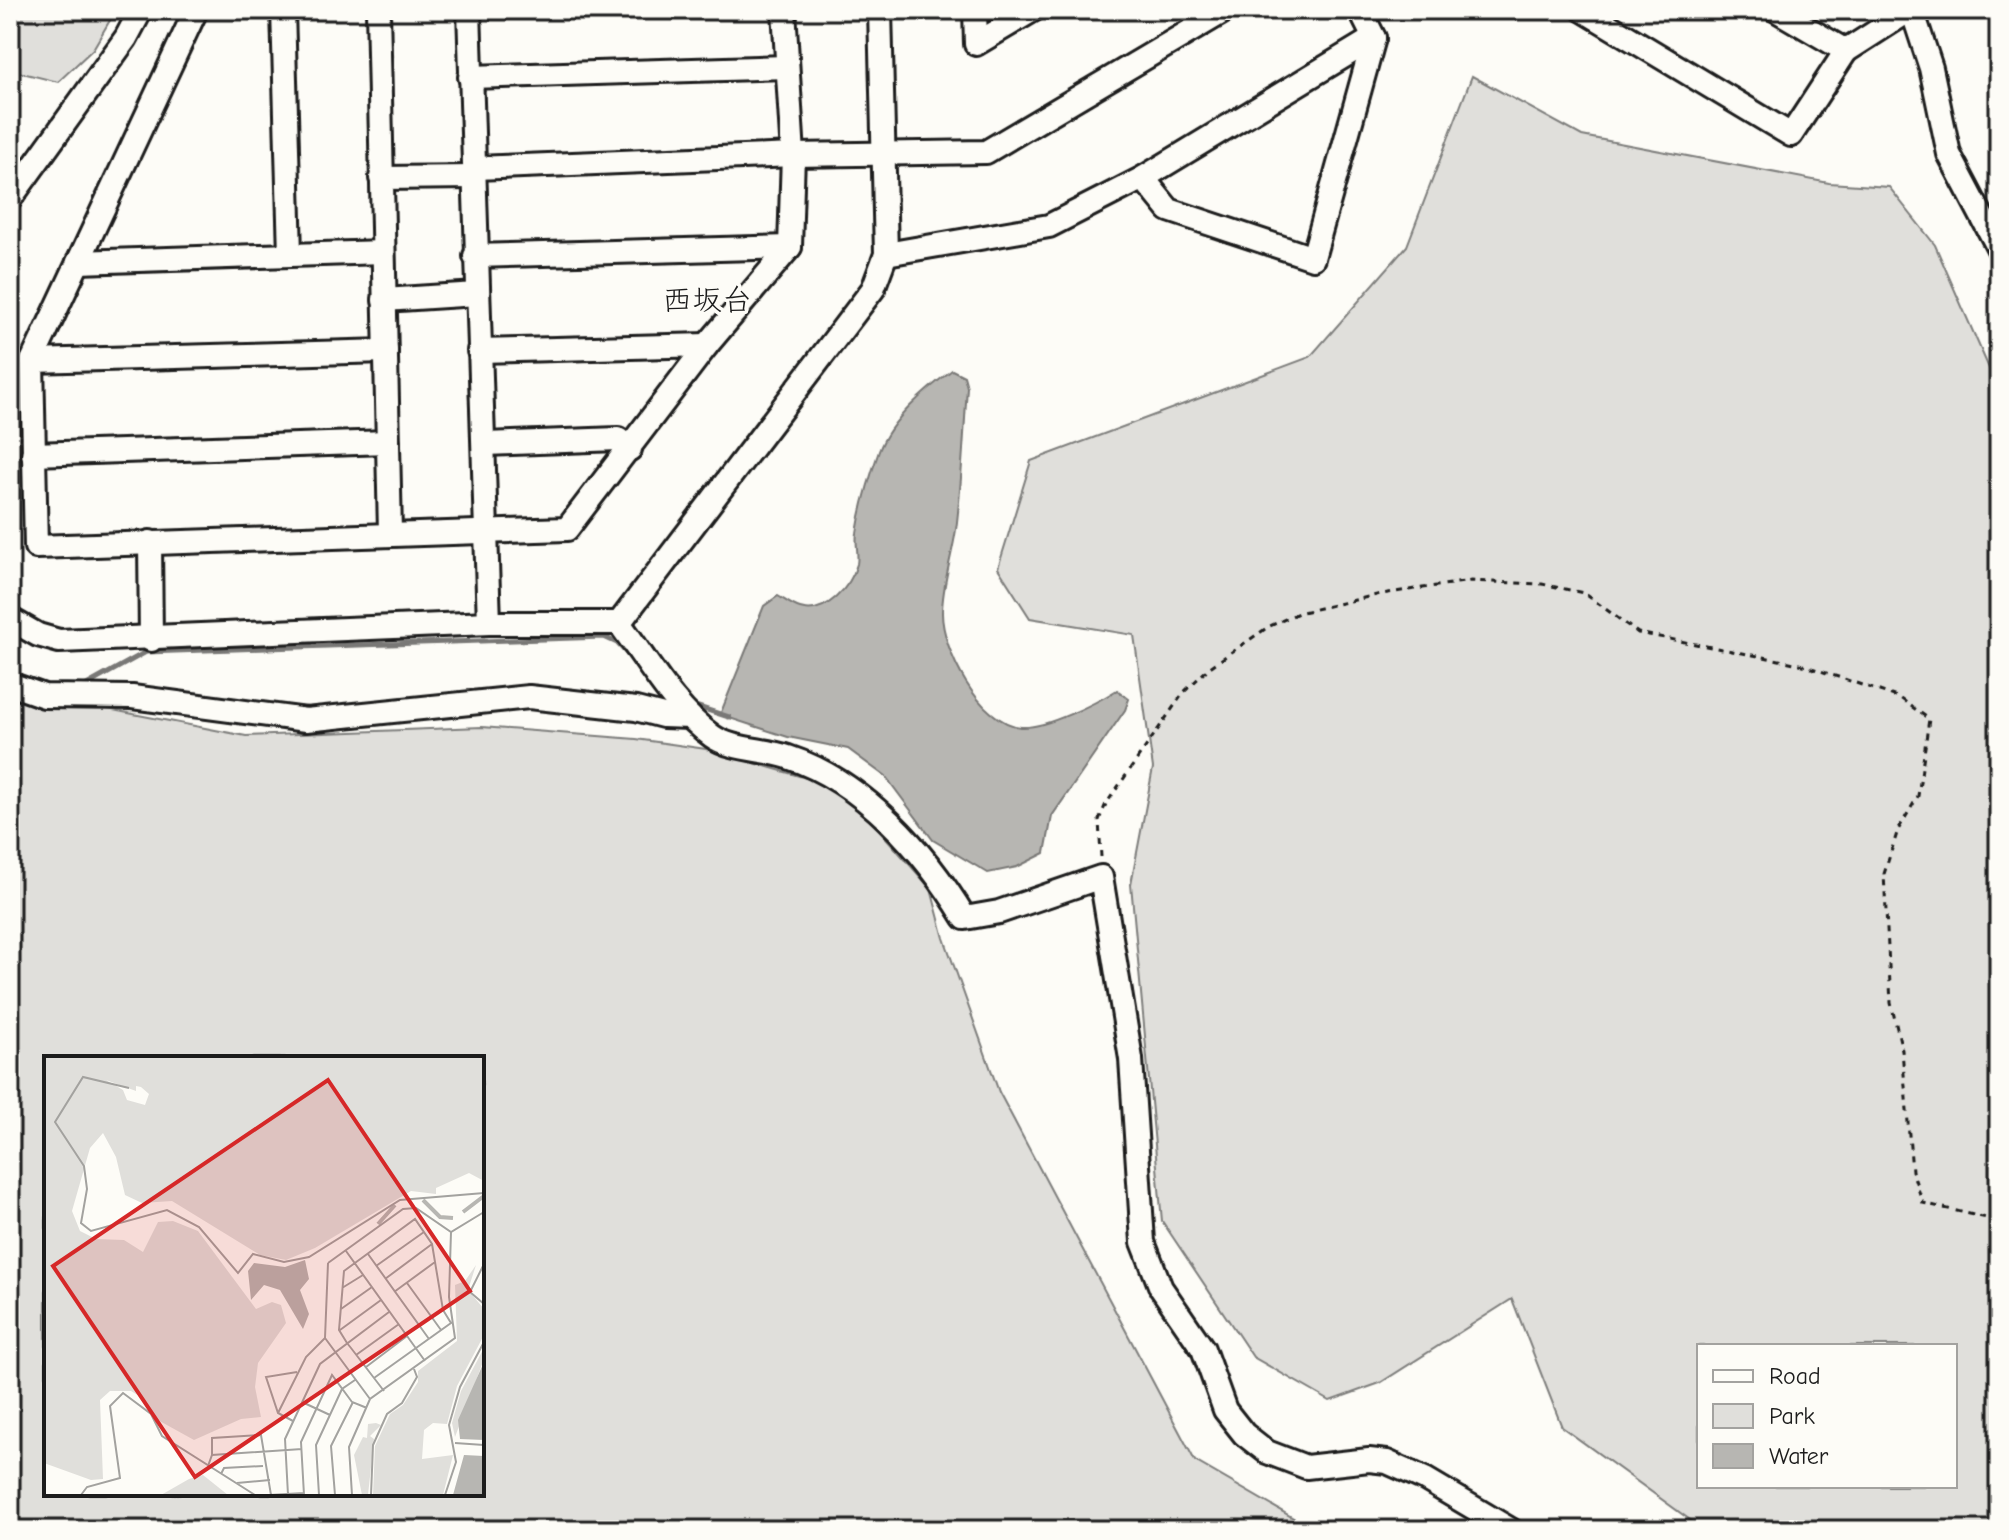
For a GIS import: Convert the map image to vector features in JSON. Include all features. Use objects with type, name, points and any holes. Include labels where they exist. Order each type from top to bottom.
[{"type":"street","points":[[10,199],[126,38],[141,10]]},
{"type":"street","points":[[196,10],[32,361],[36,547],[390,532],[488,533],[567,529],[707,345],[790,247],[793,155],[784,10]]},
{"type":"street","points":[[283,10],[290,254]]},
{"type":"street","points":[[378,10],[390,532]]},
{"type":"street","points":[[469,10],[489,623]]},
{"type":"street","points":[[619,623],[873,289],[886,254],[880,10]]},
{"type":"street","points":[[975,10],[976,44],[1033,10]]},
{"type":"street","points":[[1143,178],[1169,210],[1313,258],[1374,38],[1360,10]]},
{"type":"street","points":[[1583,10],[1791,135],[1846,51],[1911,10],[1931,68],[1949,154],[1999,249]]},
{"type":"street","points":[[1776,10],[1846,51]]},
{"type":"street","points":[[381,178],[793,155],[885,156],[986,152],[1220,11]]},
{"type":"street","points":[[886,254],[1049,226],[1143,178],[1374,38]]},
{"type":"street","points":[[470,77],[787,67]]},
{"type":"street","points":[[475,256],[790,247]]},
{"type":"street","points":[[78,262],[383,252]]},
{"type":"street","points":[[384,300],[477,294]]},
{"type":"street","points":[[479,351],[707,345]]},
{"type":"street","points":[[32,361],[386,351]]},
{"type":"street","points":[[485,444],[618,439],[630,449]]},
{"type":"street","points":[[33,454],[388,442]]},
{"type":"street","points":[[150,542],[151,640]]},
{"type":"street","points":[[10,619],[38,635],[59,641],[151,640],[489,623],[619,623]]},
{"type":"street","points":[[619,623],[690,717],[714,738],[788,757],[835,776],[868,802],[898,833],[947,888],[965,918],[999,912],[1101,877],[1131,1059],[1143,1242],[1161,1288],[1203,1349],[1225,1410],[1244,1434],[1267,1452],[1306,1467],[1387,1462],[1425,1479],[1511,1530]]},
{"type":"street","points":[[10,684],[44,696],[132,697],[306,720],[529,697],[690,717]]},
{"type":"path","points":[[1101,877],[1099,820],[1102,812],[1184,692],[1210,667],[1268,627],[1298,613],[1339,603],[1471,581],[1542,584],[1584,593],[1638,633],[1800,664],[1900,698],[1929,719],[1926,761],[1918,796],[1898,830],[1884,874],[1891,1003],[1902,1050],[1912,1171],[1923,1203],[1999,1221]]},
{"type":"green space","points":[[10,10],[116,10],[93,49],[58,82],[10,70]]},
{"type":"green space","points":[[1472,76],[1582,136],[1829,183],[1889,187],[1935,245],[1999,391],[1999,1530],[1704,1530],[1562,1427],[1512,1299],[1380,1383],[1330,1401],[1253,1357],[1162,1221],[1131,884],[1153,768],[1134,635],[1030,618],[998,568],[1031,461],[1310,357],[1407,246]]},
{"type":"green space","points":[[10,690],[246,736],[482,727],[636,739],[706,749],[820,782],[859,807],[931,889],[944,938],[999,1092],[1195,1461],[1314,1530],[10,1530]]},
{"type":"water","points":[[952,370],[964,376],[967,387],[957,522],[942,613],[948,645],[956,664],[978,699],[991,713],[1021,727],[1056,720],[1117,690],[1129,699],[1125,710],[1052,816],[1045,853],[1017,867],[988,873],[933,840],[886,777],[848,749],[788,737],[720,715],[764,606],[778,596],[800,608],[819,608],[843,590],[857,564],[857,537],[863,502],[885,439],[910,406]]},
{"type":"waterway","points":[[83,687],[146,652],[604,637],[617,643],[632,659]]},
{"type":"waterway","points":[[10,671],[23,678]]},
{"type":"waterway","points":[[692,705],[729,717]]},
{"type":"district","name":"西坂台","points":[[707,300]]}]
